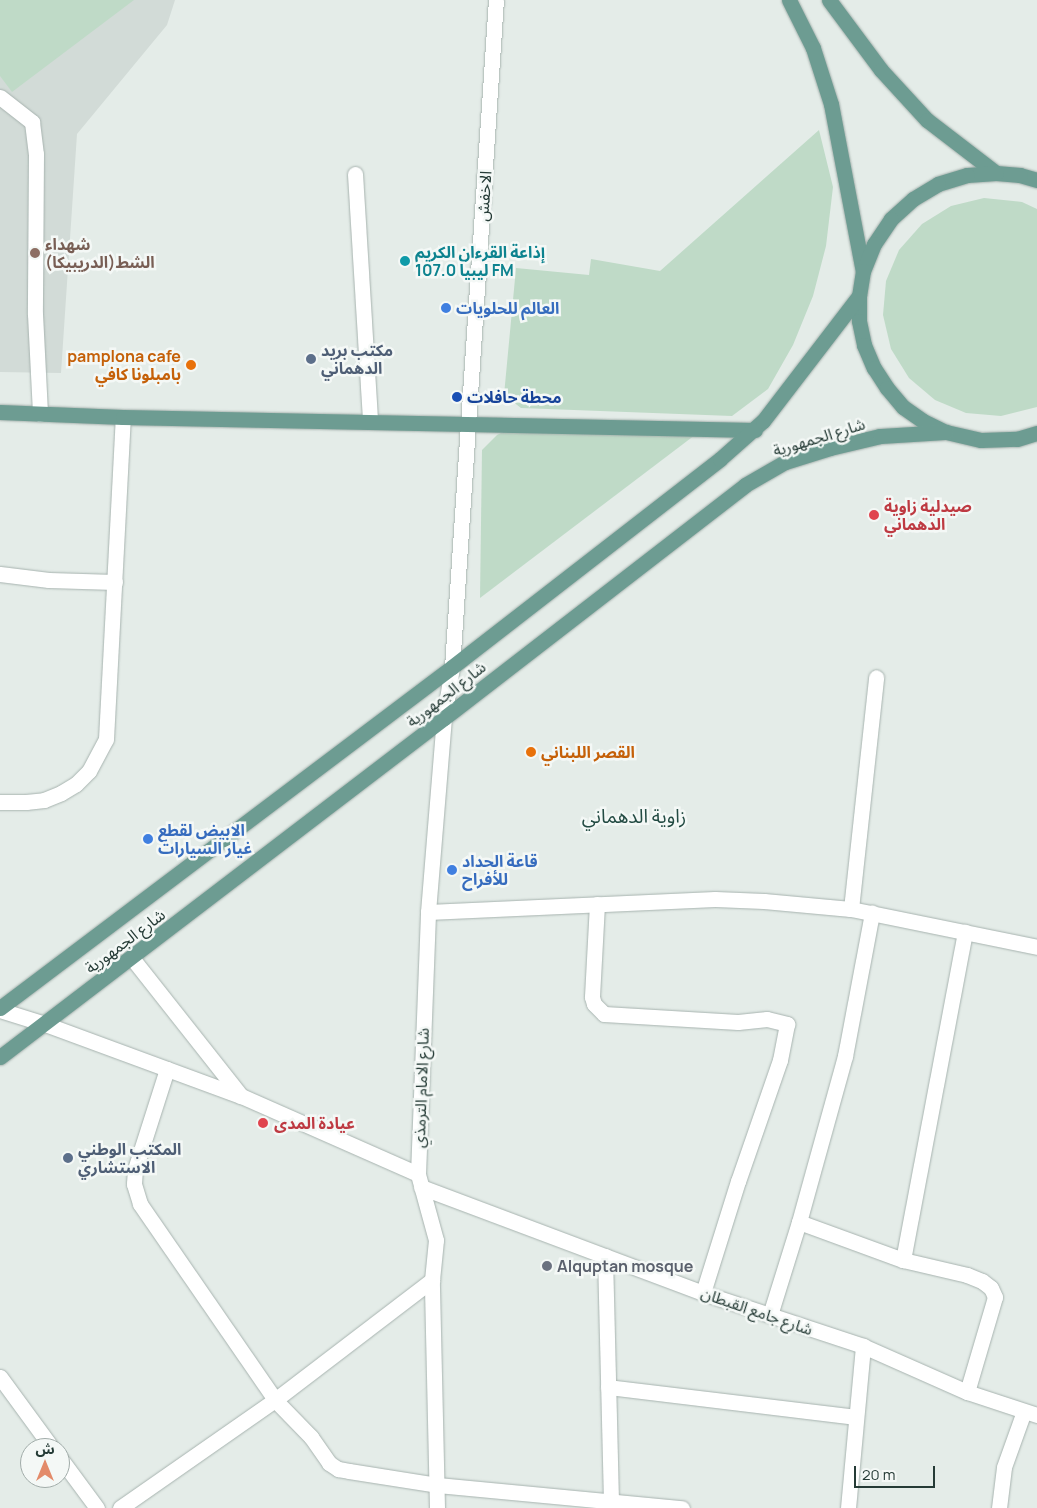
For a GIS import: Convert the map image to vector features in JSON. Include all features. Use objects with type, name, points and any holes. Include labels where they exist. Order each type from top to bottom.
[{"type":"main road","points":[[789,0],[812,48],[831,104],[863,271]]},
{"type":"main road","points":[[829,0],[881,70],[927,120],[996,173]]},
{"type":"main road","points":[[1037,180],[1020,175],[996,173],[967,175],[938,184],[913,199],[891,219],[874,244],[863,271],[859,296],[860,321],[864,344],[874,368],[886,388],[910,411],[923,421],[946,432],[981,440],[1017,439],[1037,443]]},
{"type":"main road","name":"شارع الجمهورية","points":[[0,1009],[452,667],[720,459],[754,430],[794,384],[826,336],[859,296]]},
{"type":"main road","points":[[0,412],[123,417],[754,430]]},
{"type":"main road","name":"شارع الجمهورية","points":[[0,1057],[132,958],[745,485],[785,462],[830,448],[880,436],[946,432]]},
{"type":"main road","points":[[1017,439],[1037,433]]},
{"type":"street","name":"الاخفش","points":[[452,667],[496,0]]},
{"type":"street","points":[[0,97],[32,122],[36,154],[35,314],[40,414]]},
{"type":"street","points":[[355,174],[370,421]]},
{"type":"street","points":[[0,802],[44,800],[61,793],[76,784],[89,771],[99,756],[106,739],[123,417]]},
{"type":"street","points":[[0,574],[49,580],[115,582]]},
{"type":"street","name":"شارع الامام الترمذي","points":[[437,1508],[432,1280],[436,1240],[419,1180],[428,912],[444,718],[452,667]]},
{"type":"street","points":[[852,909],[876,676]]},
{"type":"street","points":[[428,912],[715,900],[764,901],[852,909],[1037,947]]},
{"type":"street","points":[[597,904],[592,997],[594,1004],[604,1014],[620,1017],[738,1022],[767,1019],[787,1024],[780,1060],[738,1181],[703,1292]]},
{"type":"street","points":[[770,1315],[799,1222],[845,1056],[872,913]]},
{"type":"street","points":[[903,1260],[965,932]]},
{"type":"street","points":[[132,958],[241,1096]]},
{"type":"street","name":"شارع جامع القبطان","points":[[0,1009],[241,1096],[419,1180],[605,1256],[703,1292],[863,1346],[967,1392],[1030,1413]]},
{"type":"street","points":[[167,1069],[135,1169],[136,1191],[140,1204],[274,1400],[311,1437],[329,1464],[338,1469],[437,1485],[611,1504],[682,1508]]},
{"type":"street","points":[[799,1222],[903,1260],[967,1275],[982,1281],[992,1288],[994,1298],[967,1392]]},
{"type":"street","points":[[605,1256],[611,1504]]},
{"type":"street","points":[[120,1508],[274,1400],[432,1280]]},
{"type":"street","points":[[848,1508],[863,1346]]},
{"type":"street","points":[[0,1377],[45,1438]]},
{"type":"street","points":[[608,1388],[855,1417]]},
{"type":"street","points":[[999,1508],[1004,1467],[1030,1413]]},
{"type":"street","points":[[70,1472],[97,1508]]},
{"type":"shaded area","name":"شهداء الشط(الدريبيكا)","points":[[0,0],[175,0],[167,25],[77,134],[61,373],[0,372]]},
{"type":"green space","points":[[0,0],[134,0],[12,92],[0,76]]},
{"type":"green space","points":[[819,130],[833,187],[826,246],[813,296],[793,345],[768,389],[732,416],[521,408],[504,395],[516,268],[589,275],[591,259],[660,271]]},
{"type":"green space","points":[[984,198],[1022,202],[1037,209],[1037,407],[1001,416],[966,413],[935,400],[909,378],[891,349],[883,315],[886,281],[899,250],[922,224],[951,206]]},
{"type":"green space","points":[[509,429],[695,435],[480,598],[482,450],[497,435]]},
{"type":"place","name":"شهداء الشط(الدريبيكا)","points":[[35,253]]},
{"type":"place","name":"إذاعة القرءان الكريم ليبيا 107.0 FM","points":[[405,261]]},
{"type":"place","name":"العالم للحلويات","points":[[446,308]]},
{"type":"place","name":"مكتب بريد الدهماني","points":[[311,359]]},
{"type":"place","name":"pamplona cafe بامبلونا كافي","points":[[191,365]]},
{"type":"place","name":"محطة حافلات","points":[[457,397]]},
{"type":"place","name":"صيدلية زاوية الدهماني","points":[[874,515]]},
{"type":"place","name":"القصر اللبناني","points":[[531,752]]},
{"type":"place","name":"الابيض لقطع غيار السيارات","points":[[148,839]]},
{"type":"place","name":"قاعة الحداد للأفراح","points":[[452,870]]},
{"type":"place","name":"عيادة المدى","points":[[263,1123]]},
{"type":"place","name":"المكتب الوطني الاستشاري","points":[[68,1158]]},
{"type":"place","name":"Alquptan mosque","points":[[547,1266]]},
{"type":"district","name":"زاوية الدهماني","points":[[634,817]]}]
